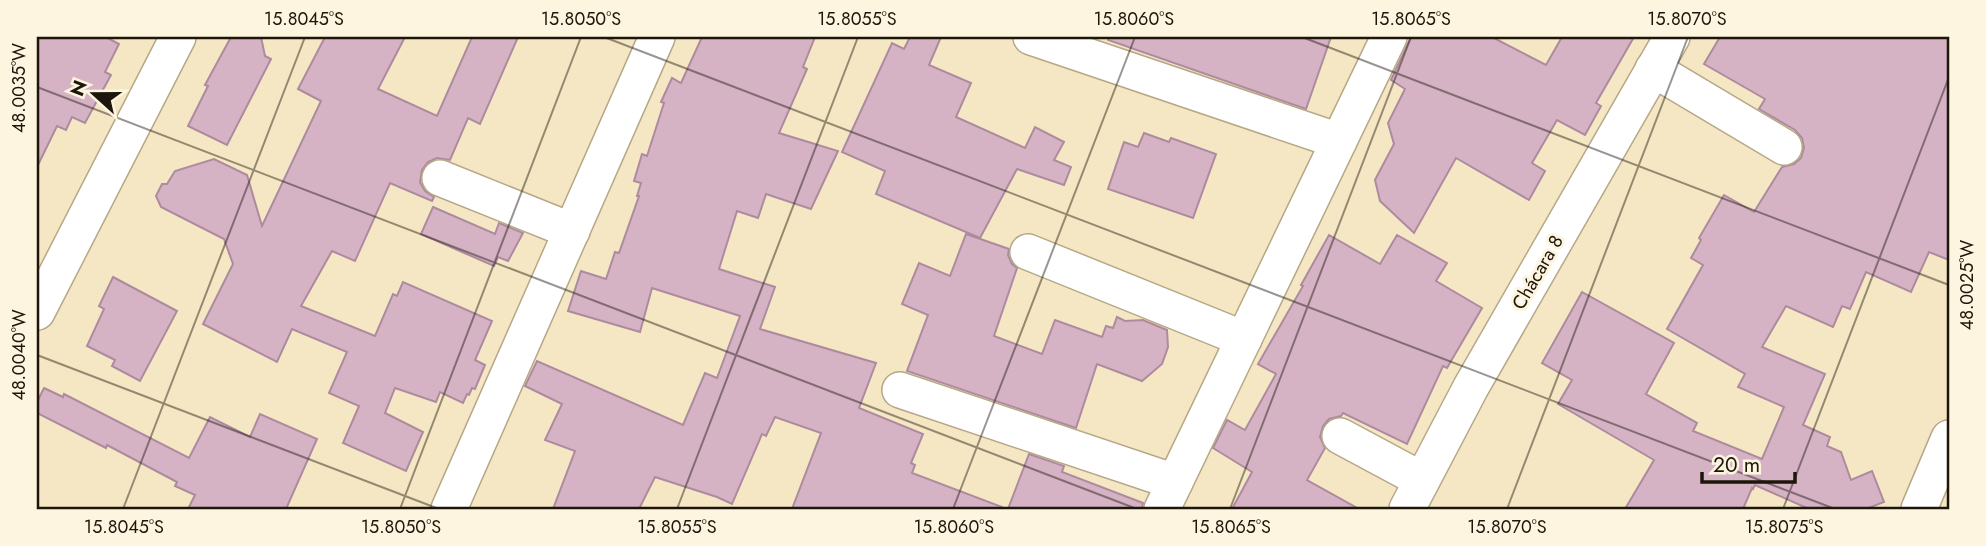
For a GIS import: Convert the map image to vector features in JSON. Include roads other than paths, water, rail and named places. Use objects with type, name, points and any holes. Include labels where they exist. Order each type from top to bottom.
[{"type":"street","points":[[37,312],[178,37]]},
{"type":"street","points":[[449,509],[657,37]]},
{"type":"street","points":[[1031,37],[1339,141]]},
{"type":"street","points":[[900,390],[1168,496],[1389,37]]},
{"type":"street","name":"Chácara 8","points":[[1414,495],[1471,387],[1672,37]]},
{"type":"street","points":[[1653,69],[1784,147]]},
{"type":"street","points":[[440,178],[572,231]]},
{"type":"street","points":[[1028,252],[1244,339]]},
{"type":"street","points":[[1340,436],[1414,495]]},
{"type":"street","points":[[1920,509],[1949,438]]}]
